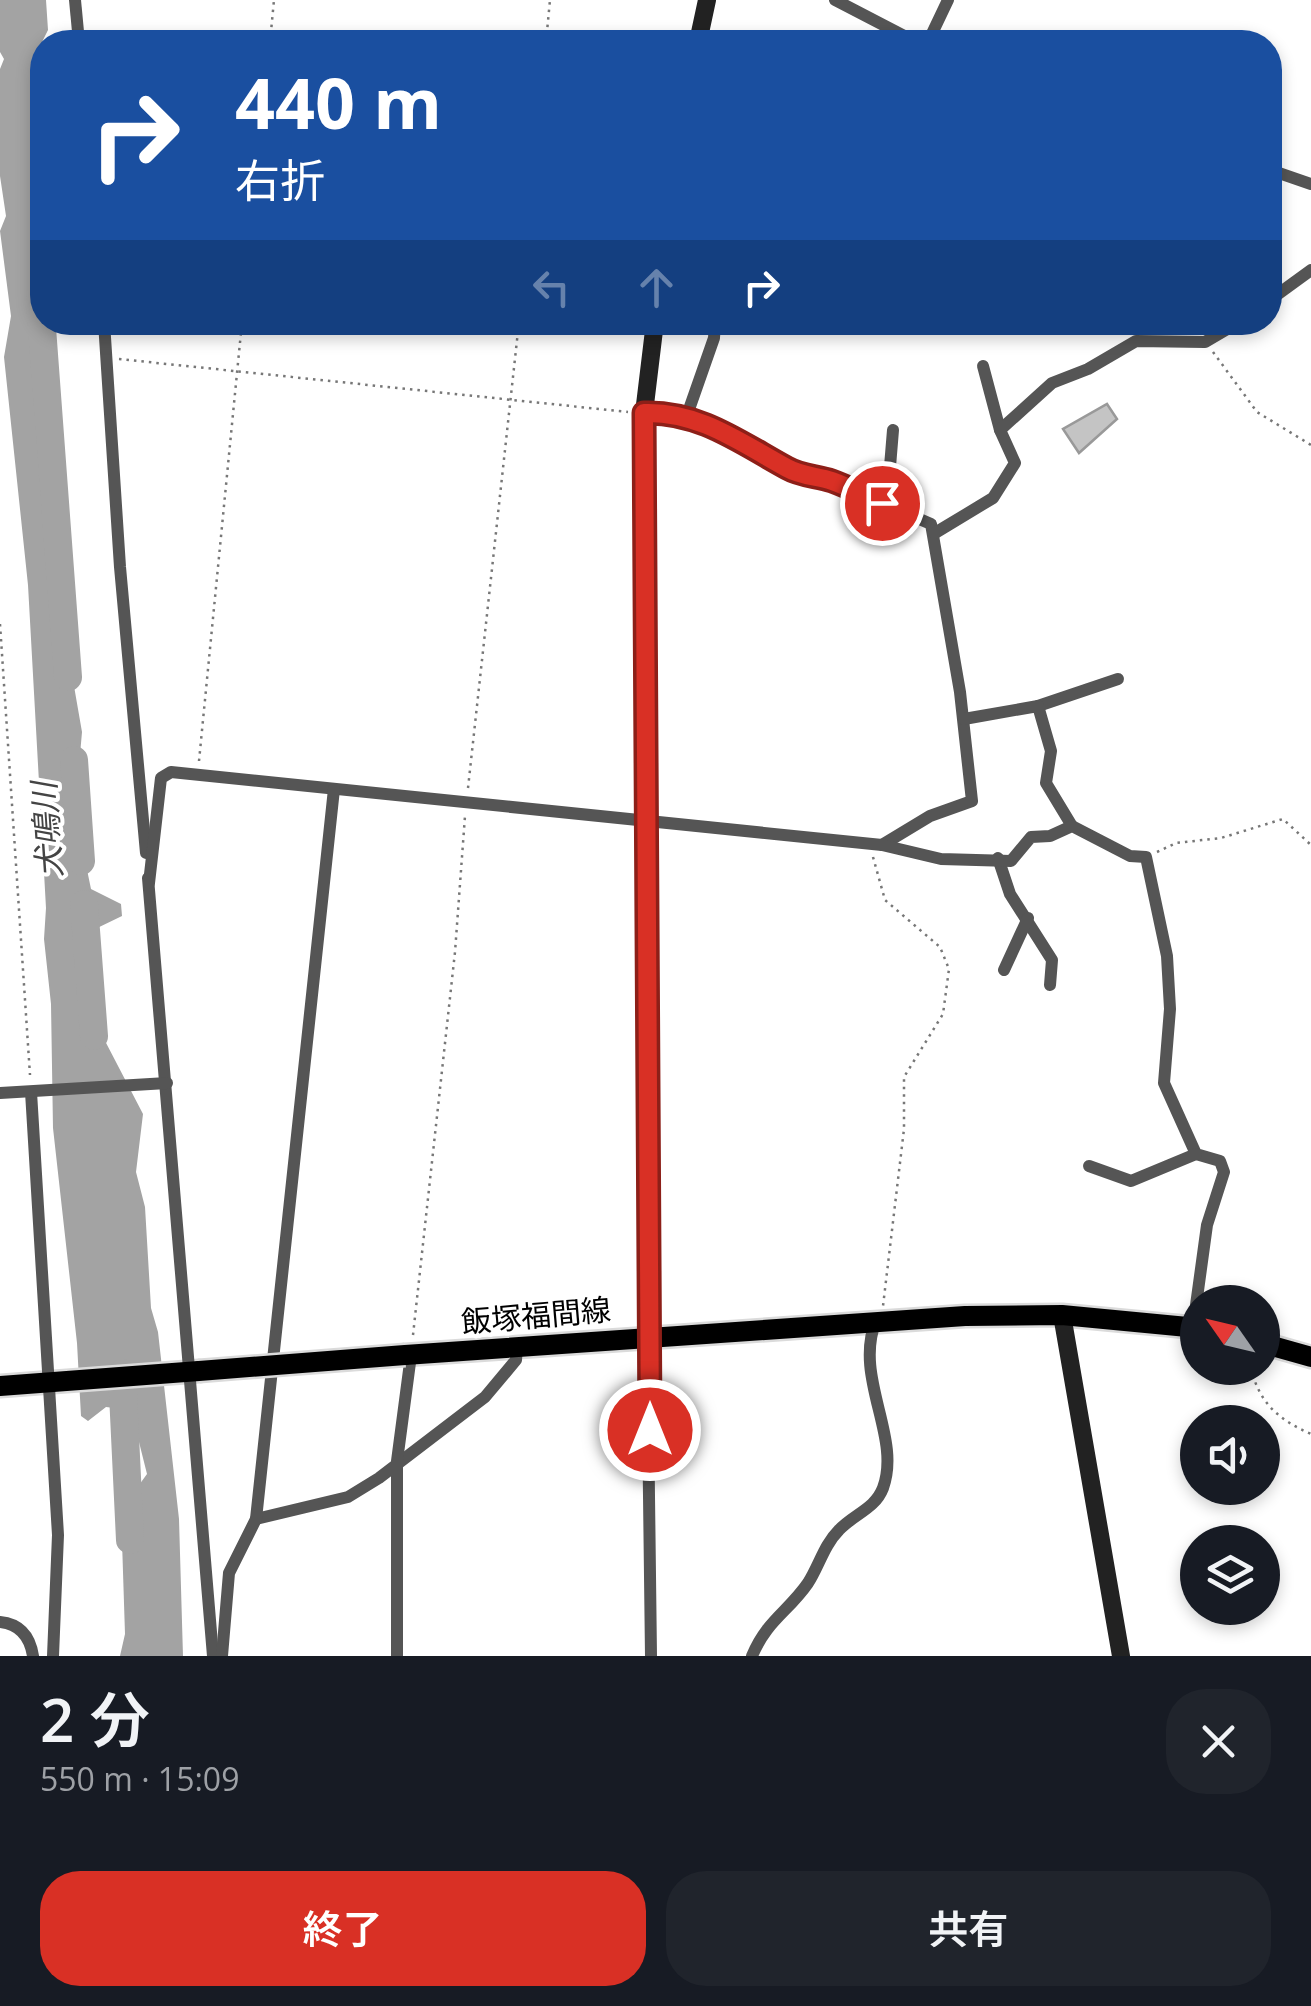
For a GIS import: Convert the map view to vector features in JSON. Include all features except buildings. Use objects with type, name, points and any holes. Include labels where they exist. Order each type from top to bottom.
[{"type":"main road","name":"飯塚福間線","points":[[0,1386],[876,1320],[1062,1315],[1180,1326]]},
{"type":"main road","points":[[1280,1349],[1311,1357]]},
{"type":"street","points":[[75,0],[78,30]]},
{"type":"street","points":[[701,30],[708,0]]},
{"type":"street","points":[[834,0],[893,30]]},
{"type":"street","points":[[934,30],[948,0]]},
{"type":"street","points":[[1282,174],[1311,184]]},
{"type":"street","points":[[1282,291],[1311,270]]},
{"type":"street","points":[[105,335],[120,566],[167,1082],[212,1656]]},
{"type":"street","points":[[653,335],[644,413],[647,1336],[651,1652],[666,1656]]},
{"type":"street","points":[[686,418],[714,335]]},
{"type":"street","points":[[1000,430],[1052,383],[1088,369],[1136,341],[1205,342],[1217,335]]},
{"type":"street","points":[[935,533],[993,498],[1015,464],[1000,430],[983,366]]},
{"type":"street","points":[[644,413],[686,418],[765,452],[788,469],[828,480],[930,524],[935,533],[964,719],[972,801],[930,816],[876,845]]},
{"type":"street","points":[[882,503],[888,491],[893,430]]},
{"type":"street","points":[[964,719],[1038,706],[1118,679]]},
{"type":"street","points":[[1038,706],[1051,751],[1046,784],[1072,826],[1130,856],[1146,856],[1167,956],[1170,1009],[1164,1083],[1196,1154]]},
{"type":"street","points":[[148,883],[161,778],[170,772],[876,845],[941,859],[998,858],[1011,862],[1031,837],[1050,836],[1072,826]]},
{"type":"street","points":[[222,1656],[228,1573],[256,1519],[334,789]]},
{"type":"street","points":[[998,858],[1010,894],[1052,960],[1050,985]]},
{"type":"street","points":[[1004,970],[1028,918]]},
{"type":"street","points":[[0,1093],[167,1082]]},
{"type":"street","points":[[31,1092],[52,1382],[58,1535],[54,1656]]},
{"type":"street","points":[[1088,1166],[1131,1181],[1196,1154],[1220,1161],[1224,1172],[1207,1225],[1201,1285]]},
{"type":"street","points":[[1062,1315],[1121,1656]]},
{"type":"street","points":[[752,1656],[761,1633],[810,1580],[840,1528],[875,1503],[883,1488],[888,1470],[867,1361],[876,1320]]},
{"type":"street","points":[[256,1519],[348,1497],[485,1398],[516,1360],[517,1346]]},
{"type":"street","points":[[397,1656],[397,1461],[408,1355]]},
{"type":"street","points":[[0,1622],[20,1630],[31,1642],[33,1656]]},
{"type":"path","points":[[271,30],[274,0]]},
{"type":"path","points":[[547,30],[550,0]]},
{"type":"path","points":[[198,772],[240,335]]},
{"type":"path","points":[[408,1355],[455,952],[466,802],[517,335]]},
{"type":"path","points":[[1205,342],[1257,412],[1311,446]]},
{"type":"path","points":[[107,358],[644,413]]},
{"type":"path","points":[[0,624],[31,1092]]},
{"type":"path","points":[[1146,856],[1176,843],[1221,838],[1283,819],[1311,846]]},
{"type":"path","points":[[876,845],[884,900],[940,946],[949,968],[943,1014],[904,1077],[904,1129],[882,1309],[876,1320]]},
{"type":"path","points":[[1258,1385],[1266,1406],[1285,1423],[1311,1434]]},
{"type":"water","points":[[0,0],[46,0],[48,30],[30,30],[30,335],[44,335],[40,394],[49,457],[55,577],[82,732],[75,812],[91,889],[121,904],[122,916],[91,931],[83,971],[104,1039],[143,1114],[136,1172],[145,1207],[151,1308],[158,1332],[179,1519],[183,1656],[120,1656],[125,1634],[121,1510],[147,1474],[131,1410],[106,1407],[88,1421],[81,1416],[77,1343],[53,1128],[51,1004],[44,939],[46,908],[28,585],[4,357],[11,316],[0,231],[6,216],[0,176],[0,69],[4,59],[0,52]]},
{"type":"waterway","name":"犬鳴川","points":[[43,335],[68,677]]},
{"type":"waterway","name":"犬鳴川","points":[[74,760],[81,861]]},
{"type":"waterway","name":"犬鳴川","points":[[84,904],[94,1036]]},
{"type":"waterway","name":"犬鳴川","points":[[122,1373],[130,1540]]},
{"type":"route","points":[[650,1430],[644,413],[664,412],[702,422],[765,452],[788,469],[828,480],[882,503]]}]
